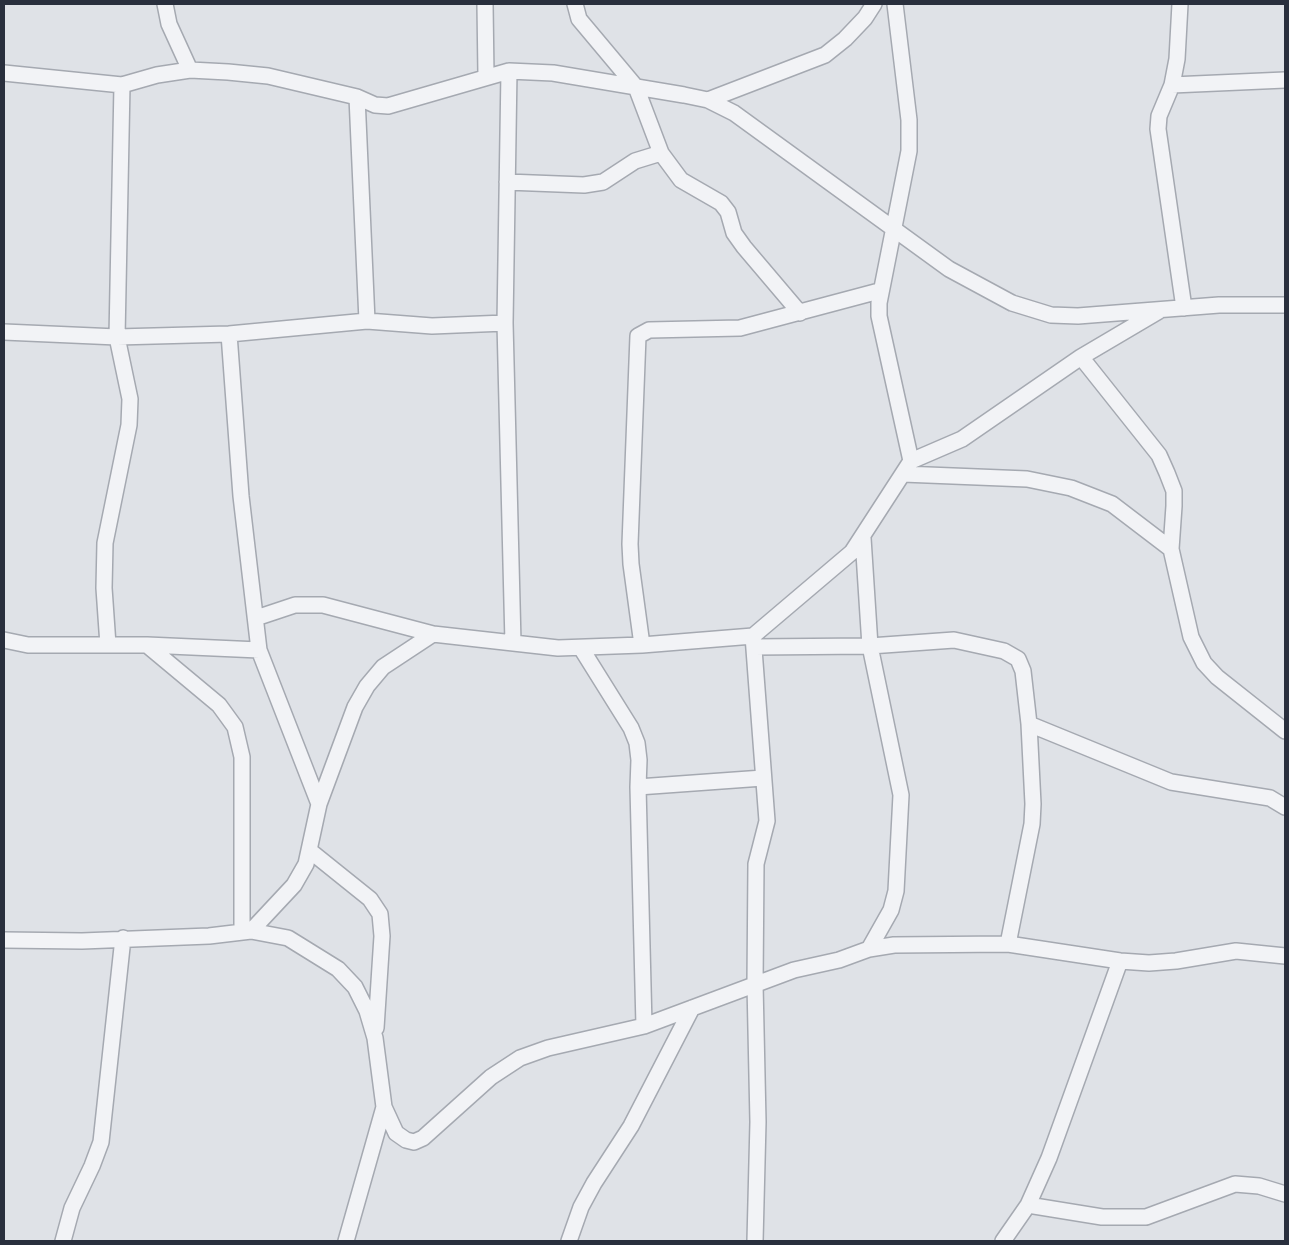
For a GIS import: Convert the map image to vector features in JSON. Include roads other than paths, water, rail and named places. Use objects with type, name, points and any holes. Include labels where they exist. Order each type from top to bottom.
[{"type":"street","points":[[165,4],[169,24],[190,70]]},
{"type":"street","points":[[485,4],[486,76]]},
{"type":"street","points":[[575,4],[579,18],[636,87],[661,153],[681,180],[721,203],[728,212],[734,233],[744,247],[800,313]]},
{"type":"street","points":[[708,100],[825,55],[845,39],[865,18],[874,4]]},
{"type":"street","points":[[895,4],[909,120],[909,151],[879,291],[879,316],[907,468]]},
{"type":"street","points":[[1180,4],[1180,38],[1172,84],[1160,116],[1158,129],[1184,308]]},
{"type":"street","points":[[4,73],[122,85],[157,75],[190,70],[268,76],[357,97],[375,105],[388,106],[486,76],[509,71],[553,73],[708,100],[734,113],[949,269],[1012,303],[1051,315],[1078,316],[1184,308],[1285,305]]},
{"type":"street","points":[[509,71],[505,323],[513,643]]},
{"type":"street","points":[[1172,84],[1285,80]]},
{"type":"street","points":[[108,645],[104,588],[106,543],[129,425],[130,399],[117,337],[122,85]]},
{"type":"street","points":[[357,97],[367,321]]},
{"type":"street","points":[[507,182],[584,185],[603,182],[635,161],[661,153]]},
{"type":"street","points":[[642,645],[630,544],[638,336],[648,330],[740,328],[879,291]]},
{"type":"street","points":[[753,642],[852,552],[863,538],[907,468],[962,439],[1081,357],[1162,310]]},
{"type":"street","points":[[4,332],[117,337],[229,334],[367,321],[432,326],[505,323]]},
{"type":"street","points":[[229,334],[241,496],[259,650],[319,804]]},
{"type":"street","points":[[1081,357],[1159,455],[1167,473],[1174,499],[1171,550],[1191,637],[1204,662],[1217,677],[1285,731]]},
{"type":"street","points":[[907,468],[1027,479],[1071,488],[1112,504],[1171,550]]},
{"type":"street","points":[[863,538],[870,646],[901,795],[896,891],[891,910],[869,949]]},
{"type":"street","points":[[256,618],[295,605],[323,605],[433,634],[558,648],[753,642],[870,646],[954,640],[1004,651],[1018,659],[1023,671],[1029,724],[1034,804],[1032,824],[1008,944]]},
{"type":"street","points":[[247,932],[294,886],[306,864],[319,804],[355,707],[367,686],[383,667],[433,634]]},
{"type":"street","points":[[4,640],[28,645],[147,645],[259,650]]},
{"type":"street","points":[[753,642],[767,822],[756,864],[755,984],[758,1122],[755,1241]]},
{"type":"street","points":[[147,645],[219,705],[234,727],[242,757],[247,932]]},
{"type":"street","points":[[581,648],[631,728],[637,743],[639,760],[638,787],[644,1026]]},
{"type":"street","points":[[1029,724],[1171,782],[1262,797],[1285,806]]},
{"type":"street","points":[[638,787],[764,778]]},
{"type":"street","points":[[309,850],[370,898],[380,914],[382,936],[375,1038]]},
{"type":"street","points":[[4,940],[82,941],[209,936],[247,932],[288,938],[338,969],[355,987],[367,1011],[375,1038],[384,1107],[396,1133],[406,1140],[414,1142],[423,1138],[491,1077],[520,1058],[548,1048],[644,1026],[794,970],[839,960],[869,949],[894,945],[1008,944],[1120,961],[1176,961],[1236,951],[1285,956]]},
{"type":"street","points":[[63,1241],[72,1208],[101,1142],[123,938]]},
{"type":"street","points":[[1003,1241],[1028,1205],[1049,1158],[1120,961]]},
{"type":"street","points":[[569,1241],[585,1199],[631,1126],[692,1008]]},
{"type":"street","points":[[346,1241],[384,1107]]},
{"type":"street","points":[[1028,1205],[1102,1217],[1146,1217],[1234,1184],[1259,1186],[1285,1194]]}]
